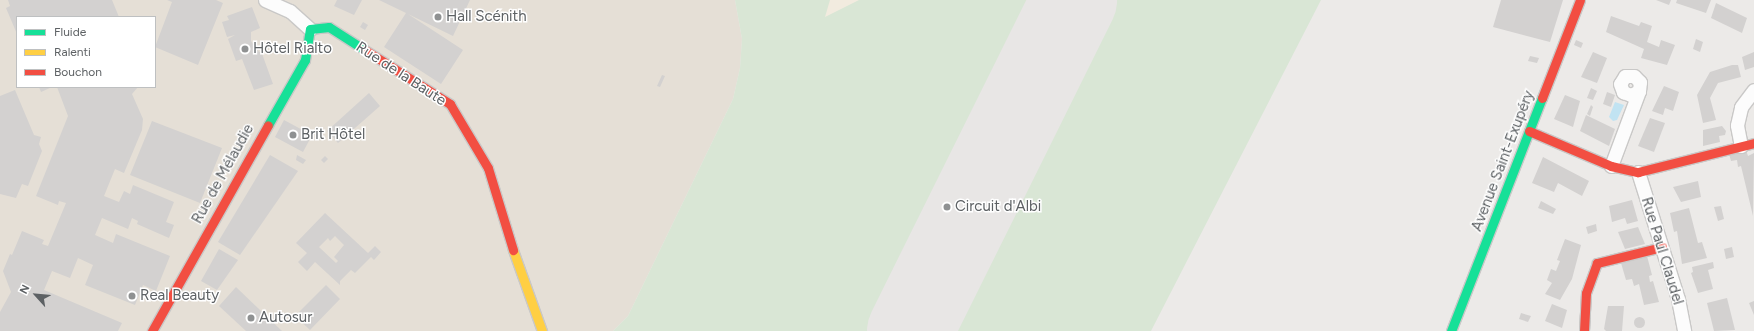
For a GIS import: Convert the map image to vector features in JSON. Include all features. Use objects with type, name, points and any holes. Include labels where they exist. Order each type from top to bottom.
[{"type":"street","points":[[265,0],[290,11],[310,29]]},
{"type":"street","name":"Avenue Saint-Exupéry","points":[[1451,331],[1580,0]]},
{"type":"street","name":"Rue de la Baute","points":[[310,29],[329,27],[450,104],[488,168],[521,277],[542,331]]},
{"type":"street","name":"Rue de Mélaudie","points":[[152,331],[305,60],[310,29]]},
{"type":"street","points":[[1741,146],[1737,125],[1741,107],[1754,90]]},
{"type":"street","points":[[1611,166],[1639,91]]},
{"type":"street","points":[[1530,131],[1611,166],[1638,172],[1754,143]]},
{"type":"street","name":"Rue Paul Claudel","points":[[1638,172],[1678,299],[1684,331]]},
{"type":"street","points":[[1584,331],[1586,293],[1597,263],[1662,247]]},
{"type":"shaded area","points":[[0,0],[735,0],[742,39],[740,68],[733,99],[628,316],[613,331],[0,331]]},
{"type":"green space","name":"Circuit d'Albi","points":[[735,0],[1321,0],[1151,331],[613,331],[628,316],[733,99],[740,68],[742,39]]},
{"type":"sand","points":[[830,0],[859,0],[825,17]]},
{"type":"water","points":[[1615,102],[1624,105],[1617,120],[1613,121],[1609,117]]},
{"type":"building","points":[[8,0],[112,0],[119,16],[16,16],[16,32],[6,8],[10,6]]},
{"type":"building","points":[[167,0],[216,0],[223,3],[198,65],[156,47],[172,2]]},
{"type":"building","points":[[337,0],[362,0],[354,15],[334,6]]},
{"type":"building","points":[[379,0],[470,0],[453,36],[408,14],[463,50],[441,84],[384,47],[406,13]]},
{"type":"building","points":[[1501,0],[1563,0],[1550,42],[1493,27]]},
{"type":"building","points":[[1656,0],[1671,0],[1669,5]]},
{"type":"building","points":[[1677,0],[1711,0],[1706,13],[1676,3]]},
{"type":"building","points":[[1716,3],[1747,18],[1742,33],[1711,18]]},
{"type":"building","name":"Hôtel Rialto","points":[[252,7],[260,28],[251,32],[251,41],[259,52],[261,51],[273,84],[254,90],[242,59],[236,61],[228,39],[235,35],[227,37],[222,22],[229,20],[227,16]]},
{"type":"building","points":[[1611,16],[1639,26],[1641,22],[1652,26],[1647,42],[1659,47],[1661,40],[1675,45],[1667,65],[1641,58],[1644,49],[1606,32]]},
{"type":"building","points":[[363,22],[368,25],[365,30],[360,27]]},
{"type":"building","points":[[1696,39],[1703,42],[1700,52],[1693,49]]},
{"type":"building","points":[[1576,40],[1583,43],[1581,48],[1574,45]]},
{"type":"building","points":[[1593,52],[1607,58],[1597,83],[1581,77]]},
{"type":"building","points":[[1754,52],[1754,67],[1745,70],[1742,57]]},
{"type":"building","points":[[1530,56],[1539,58],[1537,63],[1528,61]]},
{"type":"building","points":[[1732,65],[1738,65],[1741,77],[1718,83],[1710,98],[1716,120],[1703,123],[1697,95],[1710,72]]},
{"type":"building","points":[[662,75],[665,76],[660,87],[657,86]]},
{"type":"building","points":[[1664,86],[1679,92],[1673,111],[1665,108],[1663,115],[1652,111]]},
{"type":"building","points":[[39,88],[50,88],[41,92]]},
{"type":"building","points":[[57,88],[137,88],[132,94],[143,119],[142,130],[124,173],[115,169],[104,196],[119,202],[124,191],[130,194],[133,185],[174,202],[166,222],[174,225],[169,238],[137,224],[138,221],[132,218],[128,229],[102,218],[95,235],[113,243],[116,234],[170,256],[156,291],[143,285],[135,305],[85,285],[93,265],[78,258],[70,278],[52,271],[44,290],[122,323],[118,331],[0,331],[0,312],[11,292],[3,271],[10,254],[12,255],[22,231],[44,240],[42,244],[48,246],[66,203],[59,201],[58,205],[36,196],[68,116]]},
{"type":"building","points":[[1591,88],[1597,91],[1593,100],[1587,98]]},
{"type":"building","points":[[15,90],[34,135],[41,137],[39,144],[42,151],[28,186],[22,184],[16,198],[0,194],[0,96]]},
{"type":"building","points":[[1607,92],[1615,95],[1611,107],[1603,104]]},
{"type":"building","points":[[369,93],[380,106],[338,143],[327,131]]},
{"type":"building","points":[[1565,95],[1580,101],[1573,127],[1554,119]]},
{"type":"building","points":[[1591,105],[1593,107],[1590,116],[1587,114]]},
{"type":"building","points":[[1586,115],[1615,129],[1609,146],[1580,131]]},
{"type":"building","points":[[1650,118],[1665,123],[1654,152],[1638,146]]},
{"type":"building","name":"Brit Hôtel","points":[[284,120],[310,134],[308,138],[310,139],[303,152],[275,137]]},
{"type":"building","points":[[152,121],[222,148],[200,203],[130,175]]},
{"type":"building","points":[[1722,126],[1726,131],[1725,135],[1719,136],[1720,142],[1703,146],[1703,130]]},
{"type":"building","points":[[1746,150],[1748,156],[1754,153],[1753,216],[1741,166],[1738,167],[1737,160],[1731,161],[1729,154]]},
{"type":"building","points":[[270,155],[298,171],[240,255],[218,242]]},
{"type":"building","points":[[297,155],[306,160],[303,164],[296,160]]},
{"type":"building","points":[[325,156],[328,159],[324,163],[321,160]]},
{"type":"building","points":[[1543,157],[1589,181],[1582,196],[1558,183],[1554,192],[1532,183]]},
{"type":"building","points":[[1698,181],[1701,197],[1681,202],[1673,187]]},
{"type":"building","points":[[1632,200],[1638,221],[1627,224],[1625,218],[1612,222],[1609,206]]},
{"type":"building","points":[[1541,201],[1556,209],[1553,214],[1538,208]]},
{"type":"building","points":[[1721,206],[1724,219],[1718,221],[1714,207]]},
{"type":"building","points":[[1689,208],[1698,243],[1702,242],[1707,258],[1682,264],[1677,231],[1674,232],[1670,213]]},
{"type":"building","points":[[325,213],[368,253],[375,246],[381,252],[374,260],[371,257],[355,273],[351,270],[340,281],[340,285],[315,262],[307,271],[298,262],[307,253],[296,243]],"holes":[[[335,236],[344,245],[334,257],[338,261],[336,263],[319,247],[328,238],[330,241]]]},
{"type":"building","points":[[1596,224],[1597,231],[1588,234],[1586,227]]},
{"type":"building","points":[[1638,227],[1645,244],[1625,249],[1618,232]]},
{"type":"building","points":[[1565,239],[1581,245],[1572,279],[1560,300],[1545,294],[1552,283],[1547,280],[1551,269],[1556,271],[1560,261],[1557,260]]},
{"type":"building","points":[[1732,247],[1734,257],[1726,259],[1724,249]]},
{"type":"building","points":[[219,249],[238,260],[217,290],[201,281]]},
{"type":"building","points":[[1647,256],[1652,275],[1649,276],[1650,282],[1653,281],[1659,302],[1644,305],[1639,284],[1634,286],[1632,279],[1626,280],[1621,263]]},
{"type":"building","points":[[1713,262],[1714,268],[1708,270],[1713,289],[1698,293],[1691,273],[1693,272],[1692,267]]},
{"type":"building","points":[[326,285],[340,299],[310,330],[295,316]]},
{"type":"building","name":"Autosur","points":[[236,287],[282,331],[246,331],[219,306]]},
{"type":"building","points":[[1727,298],[1735,330],[1714,331],[1707,303]]},
{"type":"building","points":[[1754,301],[1754,315],[1749,303]]},
{"type":"building","points":[[1552,304],[1567,310],[1562,328],[1545,321]]},
{"type":"building","points":[[1608,306],[1624,306],[1622,331],[1606,331],[1604,329]]},
{"type":"building","points":[[1521,313],[1531,316],[1528,322],[1519,319]]},
{"type":"building","points":[[1639,316],[1643,318],[1645,322],[1643,326],[1639,328],[1635,326],[1633,322],[1635,318]]},
{"type":"taxiway","points":[[1071,6],[1072,0]]},
{"type":"runway","points":[[910,331],[1074,0]]},
{"type":"traffic: fast","points":[[268,125],[305,60],[310,29],[329,27],[365,50]]},
{"type":"traffic: fast","points":[[1451,331],[1542,98]]},
{"type":"traffic: slow","points":[[513,250],[542,331]]},
{"type":"traffic: jam","points":[[1542,98],[1580,0]]},
{"type":"traffic: jam","points":[[365,50],[450,104],[488,168],[513,250]]},
{"type":"traffic: jam","points":[[152,331],[268,125]]},
{"type":"traffic: jam","points":[[1529,131],[1611,166],[1638,172],[1754,143]]},
{"type":"traffic: jam","points":[[1584,331],[1586,293],[1597,263],[1662,247]]},
{"type":"place","name":"Hall Scénith","points":[[438,17]]},
{"type":"place","name":"Hôtel Rialto","points":[[245,49]]},
{"type":"place","name":"Brit Hôtel","points":[[293,135]]},
{"type":"place","name":"Circuit d'Albi","points":[[947,207]]},
{"type":"place","name":"Real Beauty","points":[[132,296]]},
{"type":"place","name":"Autosur","points":[[251,318]]}]
